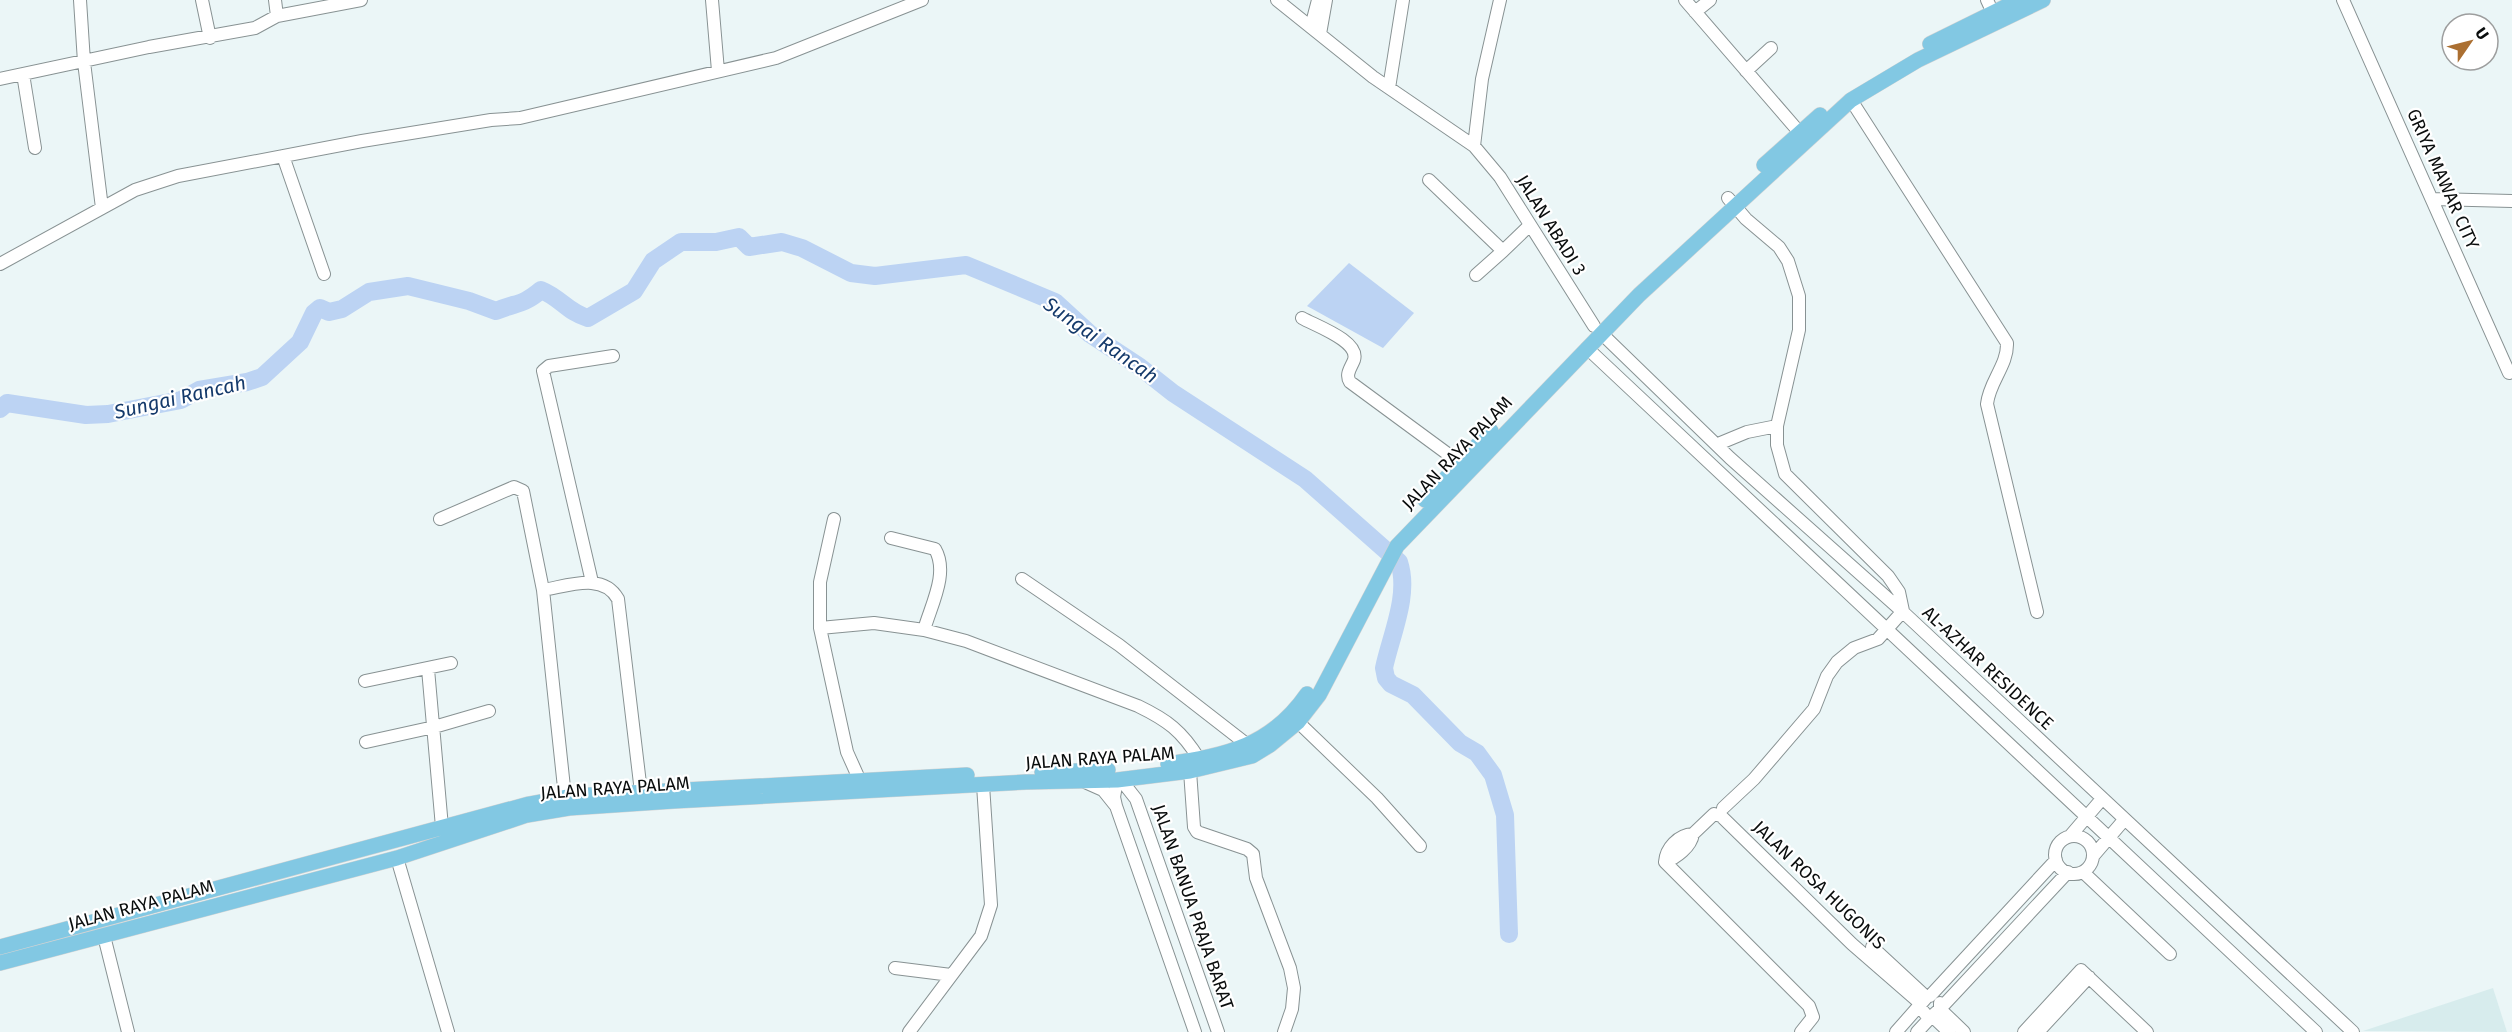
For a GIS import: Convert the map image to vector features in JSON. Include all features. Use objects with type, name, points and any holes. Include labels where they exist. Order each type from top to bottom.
[{"type":"main road","name":"JALAN RAYA PALAM","points":[[1388,551],[1529,400],[1598,330],[1800,133],[1848,90],[1990,6],[2019,0]]},
{"type":"main road","name":"JALAN RAYA PALAM","points":[[1731,202],[1851,100],[1918,60],[2043,0]]},
{"type":"main road","name":"JALAN RAYA PALAM","points":[[1194,765],[1250,746],[1274,730],[1306,696],[1380,566],[1398,529],[1461,463],[1587,348],[1598,330]]},
{"type":"main road","name":"JALAN RAYA PALAM","points":[[0,947],[442,827],[565,797],[641,792],[707,795],[982,785],[1142,772],[1252,756],[1270,745],[1298,722],[1327,682],[1380,566]]},
{"type":"main road","name":"JALAN RAYA PALAM","points":[[0,963],[397,858],[527,815],[569,808],[860,781],[1089,776],[1117,780],[1142,772]]},
{"type":"street","points":[[80,0],[84,62],[102,208]]},
{"type":"street","points":[[202,0],[210,38]]},
{"type":"street","points":[[275,0],[277,16]]},
{"type":"street","points":[[0,79],[149,47],[210,38],[255,28],[277,16],[346,1],[361,0]]},
{"type":"street","points":[[712,0],[718,71]]},
{"type":"street","points":[[0,264],[135,190],[169,179],[282,156],[491,120],[520,118],[776,58],[922,0]]},
{"type":"street","name":"JALAN ABADI 3","points":[[1278,0],[1389,88],[1474,146],[1492,166],[1598,330]]},
{"type":"street","points":[[1316,31],[1318,0]]},
{"type":"street","points":[[1316,31],[1326,0]]},
{"type":"street","points":[[1389,88],[1403,0]]},
{"type":"street","points":[[1474,146],[1482,79],[1500,0]]},
{"type":"street","points":[[1685,0],[1800,133]]},
{"type":"street","points":[[1695,12],[1710,0]]},
{"type":"street","name":"GRIYA MAWAR CITY","points":[[2343,0],[2509,373]]},
{"type":"street","points":[[1746,71],[1771,48]]},
{"type":"street","points":[[23,74],[35,148]]},
{"type":"street","points":[[1851,100],[2007,344],[2006,357],[1990,386],[1987,404],[2037,612]]},
{"type":"street","points":[[282,156],[324,274]]},
{"type":"street","points":[[1429,180],[1503,251]]},
{"type":"street","points":[[2433,199],[2512,201]]},
{"type":"street","points":[[1724,808],[1754,779],[1814,709],[1827,676],[1837,662],[1854,648],[1875,641],[1903,612],[1899,592],[1888,576],[1785,474],[1777,445],[1777,426],[1799,330],[1799,296],[1788,261],[1779,247],[1731,202]]},
{"type":"street","points":[[1476,275],[1530,225]]},
{"type":"street","points":[[1302,318],[1351,345],[1355,354],[1347,376],[1350,382],[1461,463]]},
{"type":"street","name":"AL-AZHAR RESIDENCE","points":[[1598,330],[2351,1030]]},
{"type":"street","points":[[1587,348],[1902,642],[2085,818],[2316,1032]]},
{"type":"street","points":[[592,582],[543,370],[549,366],[614,356]]},
{"type":"street","points":[[1718,444],[1747,432],[1777,426]]},
{"type":"street","points":[[440,519],[514,487],[523,491],[543,590],[565,797]]},
{"type":"street","points":[[834,519],[820,582],[820,628],[847,752],[860,781]]},
{"type":"street","points":[[891,538],[935,549],[940,558],[940,574],[924,630]]},
{"type":"street","points":[[1022,579],[1119,645],[1250,746]]},
{"type":"street","points":[[543,590],[592,582],[602,583],[612,590],[621,609],[641,792]]},
{"type":"street","points":[[820,628],[874,623],[924,630],[966,641],[1138,706],[1177,729],[1194,765],[1194,827],[1197,832],[1247,849],[1253,854],[1256,878],[1290,968],[1294,988],[1292,1009],[1284,1032]]},
{"type":"street","points":[[1902,642],[1917,626]]},
{"type":"street","points":[[365,681],[451,663]]},
{"type":"street","points":[[428,669],[442,827]]},
{"type":"street","points":[[366,742],[434,727],[489,711]]},
{"type":"street","points":[[1298,722],[1377,798],[1420,846]]},
{"type":"street","points":[[1136,799],[1136,785],[1142,772]]},
{"type":"street","points":[[1089,776],[1116,806]]},
{"type":"street","points":[[1117,780],[1114,797],[1116,806],[1195,1032]]},
{"type":"street","name":"JALAN BANUA PRAJA BARAT","points":[[1117,780],[1125,785],[1136,799],[1218,1032]]},
{"type":"street","points":[[909,1032],[981,936],[991,905],[982,785]]},
{"type":"street","points":[[2101,800],[2071,835],[2060,841],[2056,847],[2056,860],[2060,868],[2068,872],[2083,872],[2170,954]]},
{"type":"street","name":"JALAN ROSA HUGONIS","points":[[1801,1032],[1813,1017],[1809,1006],[1665,862],[1666,852],[1670,847],[1686,834],[1693,834],[1714,814],[1721,816],[1852,944],[1924,1001]]},
{"type":"street","points":[[2083,872],[2090,865],[2094,855],[2124,820]]},
{"type":"street","points":[[2071,835],[2087,840],[2094,855]]},
{"type":"street","points":[[397,858],[447,1032]]},
{"type":"street","points":[[1896,1032],[2056,860]]},
{"type":"street","points":[[1917,1032],[2068,872]]},
{"type":"street","points":[[2034,884],[2046,896]]},
{"type":"street","points":[[104,936],[128,1032]]},
{"type":"street","name":"JALAN ROSA HUGONIS","points":[[1872,947],[1924,1001]]},
{"type":"street","points":[[895,968],[951,975]]},
{"type":"street","points":[[2031,1031],[2081,970],[2147,1032]]},
{"type":"street","points":[[1924,1001],[1938,1000],[1936,1013],[1949,1032]]},
{"type":"street","points":[[1924,1001],[1927,1016],[1936,1013]]},
{"type":"street","points":[[1936,1013],[1964,1032]]},
{"type":"shaded area","points":[[2493,988],[2507,1032],[2363,1031]]},
{"type":"water","points":[[1349,263],[1414,313],[1383,348],[1307,306]]},
{"type":"waterway","name":"Sungai Rancah","points":[[0,409],[7,403],[86,415],[108,414],[181,400],[199,390],[247,382],[262,377],[300,342],[314,313],[320,308],[329,312],[342,309],[369,292],[408,286],[469,301],[496,311],[524,301],[541,290],[588,318],[634,291],[653,261],[681,242],[716,242],[739,237],[749,247],[782,242],[802,248],[851,273],[875,276],[966,265],[1055,302],[1090,334],[1140,367],[1173,393],[1305,479],[1399,562],[1402,575],[1401,601],[1384,668],[1386,678],[1391,684],[1413,695],[1460,743],[1477,753],[1493,775],[1505,815],[1509,934]]}]
